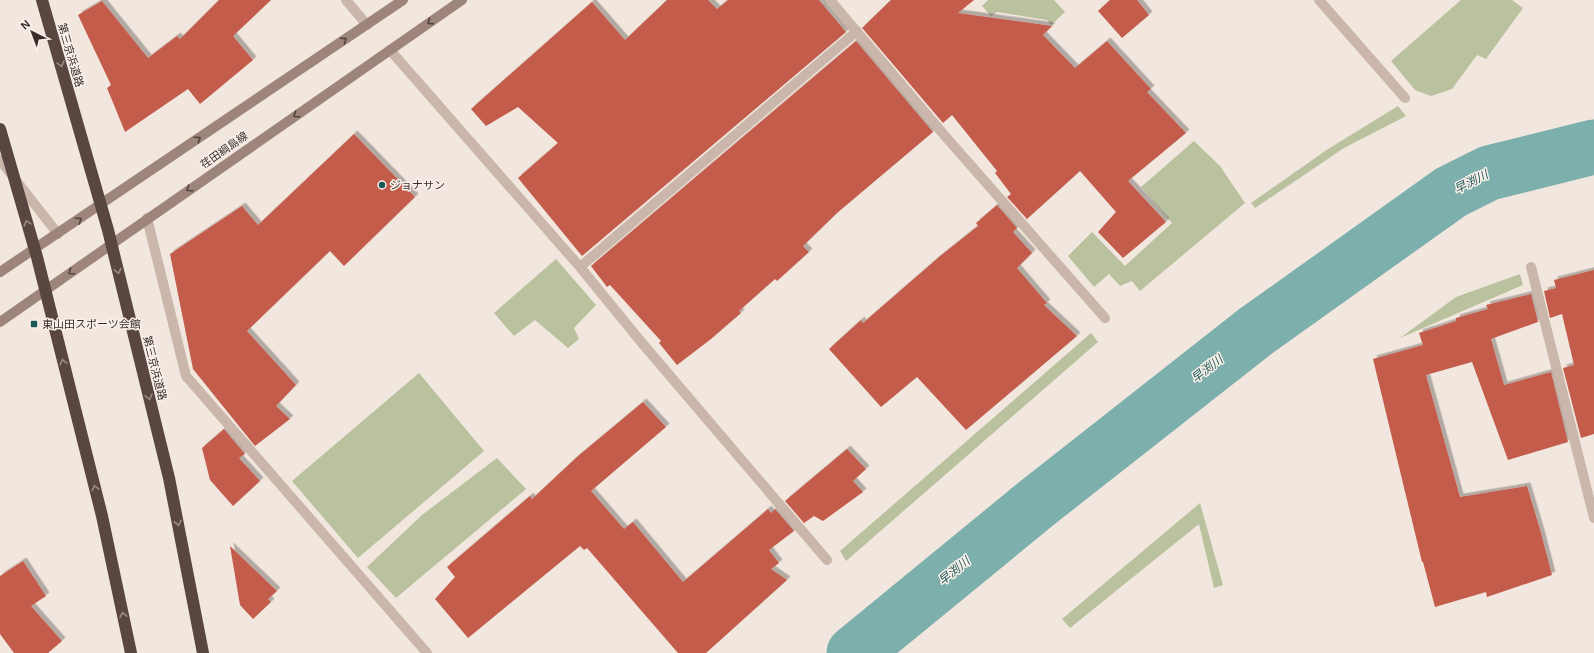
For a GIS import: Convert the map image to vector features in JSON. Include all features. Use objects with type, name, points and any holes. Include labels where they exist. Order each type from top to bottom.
[{"type":"highway","name":"第三京浜道路","points":[[42,0],[122,284],[169,478],[203,653]]},
{"type":"highway","points":[[0,128],[37,257],[100,508],[132,653]]},
{"type":"main road","points":[[0,272],[403,0]]},
{"type":"main road","name":"荏田綱島線","points":[[0,322],[147,218],[462,0]]},
{"type":"street","points":[[346,0],[367,25]]},
{"type":"street","points":[[830,0],[945,136],[1105,318]]},
{"type":"street","points":[[1318,0],[1405,98]]},
{"type":"street","points":[[580,267],[857,31]]},
{"type":"street","points":[[390,50],[580,267],[642,343],[827,560]]},
{"type":"street","points":[[0,160],[58,234]]},
{"type":"street","points":[[147,218],[186,376],[427,653]]},
{"type":"street","points":[[1531,267],[1594,518]]},
{"type":"green space","points":[[988,0],[1054,0],[1065,12],[1051,25],[1047,20],[997,12],[991,16],[982,6]]},
{"type":"green space","points":[[1461,0],[1512,0],[1523,8],[1486,59],[1477,55],[1452,89],[1431,96],[1415,90],[1391,61]]},
{"type":"green space","points":[[1398,106],[1406,116],[1344,148],[1255,208],[1251,203],[1328,149]]},
{"type":"green space","points":[[1194,141],[1220,166],[1245,203],[1140,291],[1132,281],[1120,286],[1109,274],[1094,287],[1068,256],[1092,232],[1125,266],[1172,223],[1141,187]]},
{"type":"green space","points":[[556,259],[596,305],[574,328],[579,339],[568,348],[535,320],[514,336],[494,313]]},
{"type":"green space","points":[[1520,274],[1523,285],[1400,338],[1456,297]]},
{"type":"green space","points":[[1091,333],[1098,342],[846,561],[840,551]]},
{"type":"green space","points":[[419,373],[484,451],[358,558],[292,481]]},
{"type":"green space","points":[[497,458],[526,489],[396,598],[367,567],[422,515]]},
{"type":"green space","points":[[1200,503],[1223,585],[1214,588],[1199,524],[1070,628],[1062,619]]},
{"type":"building","points":[[219,0],[271,0],[233,36],[253,60],[200,104],[188,89],[125,132],[107,88],[111,85],[78,15],[102,1],[148,58],[177,36],[180,39]]},
{"type":"building","points":[[667,0],[708,0],[717,9],[728,0],[819,0],[846,32],[582,256],[518,178],[558,143],[518,107],[486,126],[471,109],[592,2],[625,40]]},
{"type":"building","points":[[891,0],[974,0],[958,13],[1052,26],[1043,35],[1075,68],[1107,41],[1151,89],[1147,92],[1186,133],[1128,181],[1166,222],[1123,258],[1098,232],[1116,212],[1080,171],[1027,219],[1007,197],[1011,194],[995,173],[997,171],[952,115],[943,123],[862,28]]},
{"type":"building","points":[[1110,0],[1137,0],[1149,15],[1122,38],[1098,11]]},
{"type":"building","points":[[856,41],[933,132],[837,213],[803,246],[809,252],[777,281],[775,279],[739,311],[741,313],[711,339],[677,365],[659,343],[661,341],[610,285],[607,287],[591,266]]},
{"type":"building","points":[[354,134],[415,197],[344,266],[330,251],[247,331],[296,385],[276,406],[290,419],[255,446],[193,369],[170,254],[242,206],[258,225]]},
{"type":"building","points":[[997,205],[1017,228],[1013,232],[1032,253],[1017,268],[1047,303],[1044,305],[1077,336],[966,430],[917,377],[881,407],[829,349],[861,320],[863,323],[939,257],[978,226],[976,223]]},
{"type":"building","points":[[1594,270],[1594,434],[1581,438],[1563,368],[1574,365],[1562,314],[1550,318],[1544,291],[1556,288],[1554,280]]},
{"type":"building","points":[[1531,294],[1538,322],[1491,339],[1504,385],[1551,372],[1568,442],[1508,460],[1472,362],[1426,375],[1460,497],[1527,486],[1552,575],[1487,597],[1486,592],[1435,607],[1422,562],[1373,359],[1423,345],[1419,333],[1456,321],[1456,318],[1488,309],[1486,305]]},
{"type":"building","points":[[643,402],[666,427],[591,491],[624,529],[633,522],[683,582],[768,509],[771,513],[775,509],[794,531],[769,550],[779,563],[771,569],[787,580],[706,653],[678,653],[587,548],[584,550],[580,546],[468,638],[435,599],[455,577],[447,567],[530,496],[532,499],[577,457]]},
{"type":"building","points":[[224,429],[245,454],[239,458],[260,481],[233,506],[210,480],[202,448]]},
{"type":"building","points":[[847,449],[866,469],[853,481],[863,492],[823,521],[814,516],[804,523],[785,501]]},
{"type":"building","points":[[230,546],[277,591],[268,599],[271,602],[253,619],[240,605]]},
{"type":"building","points":[[23,561],[46,596],[31,606],[62,641],[48,653],[14,653],[0,634],[0,576]]},
{"type":"waterway","name":"早渕川","points":[[854,653],[1037,503],[1256,331],[1451,192],[1489,173],[1594,147]]},
{"type":"place","name":"ジョナサン","points":[[382,185]]},
{"type":"place","name":"東山田スポーツ会館","points":[[34,324]]}]
